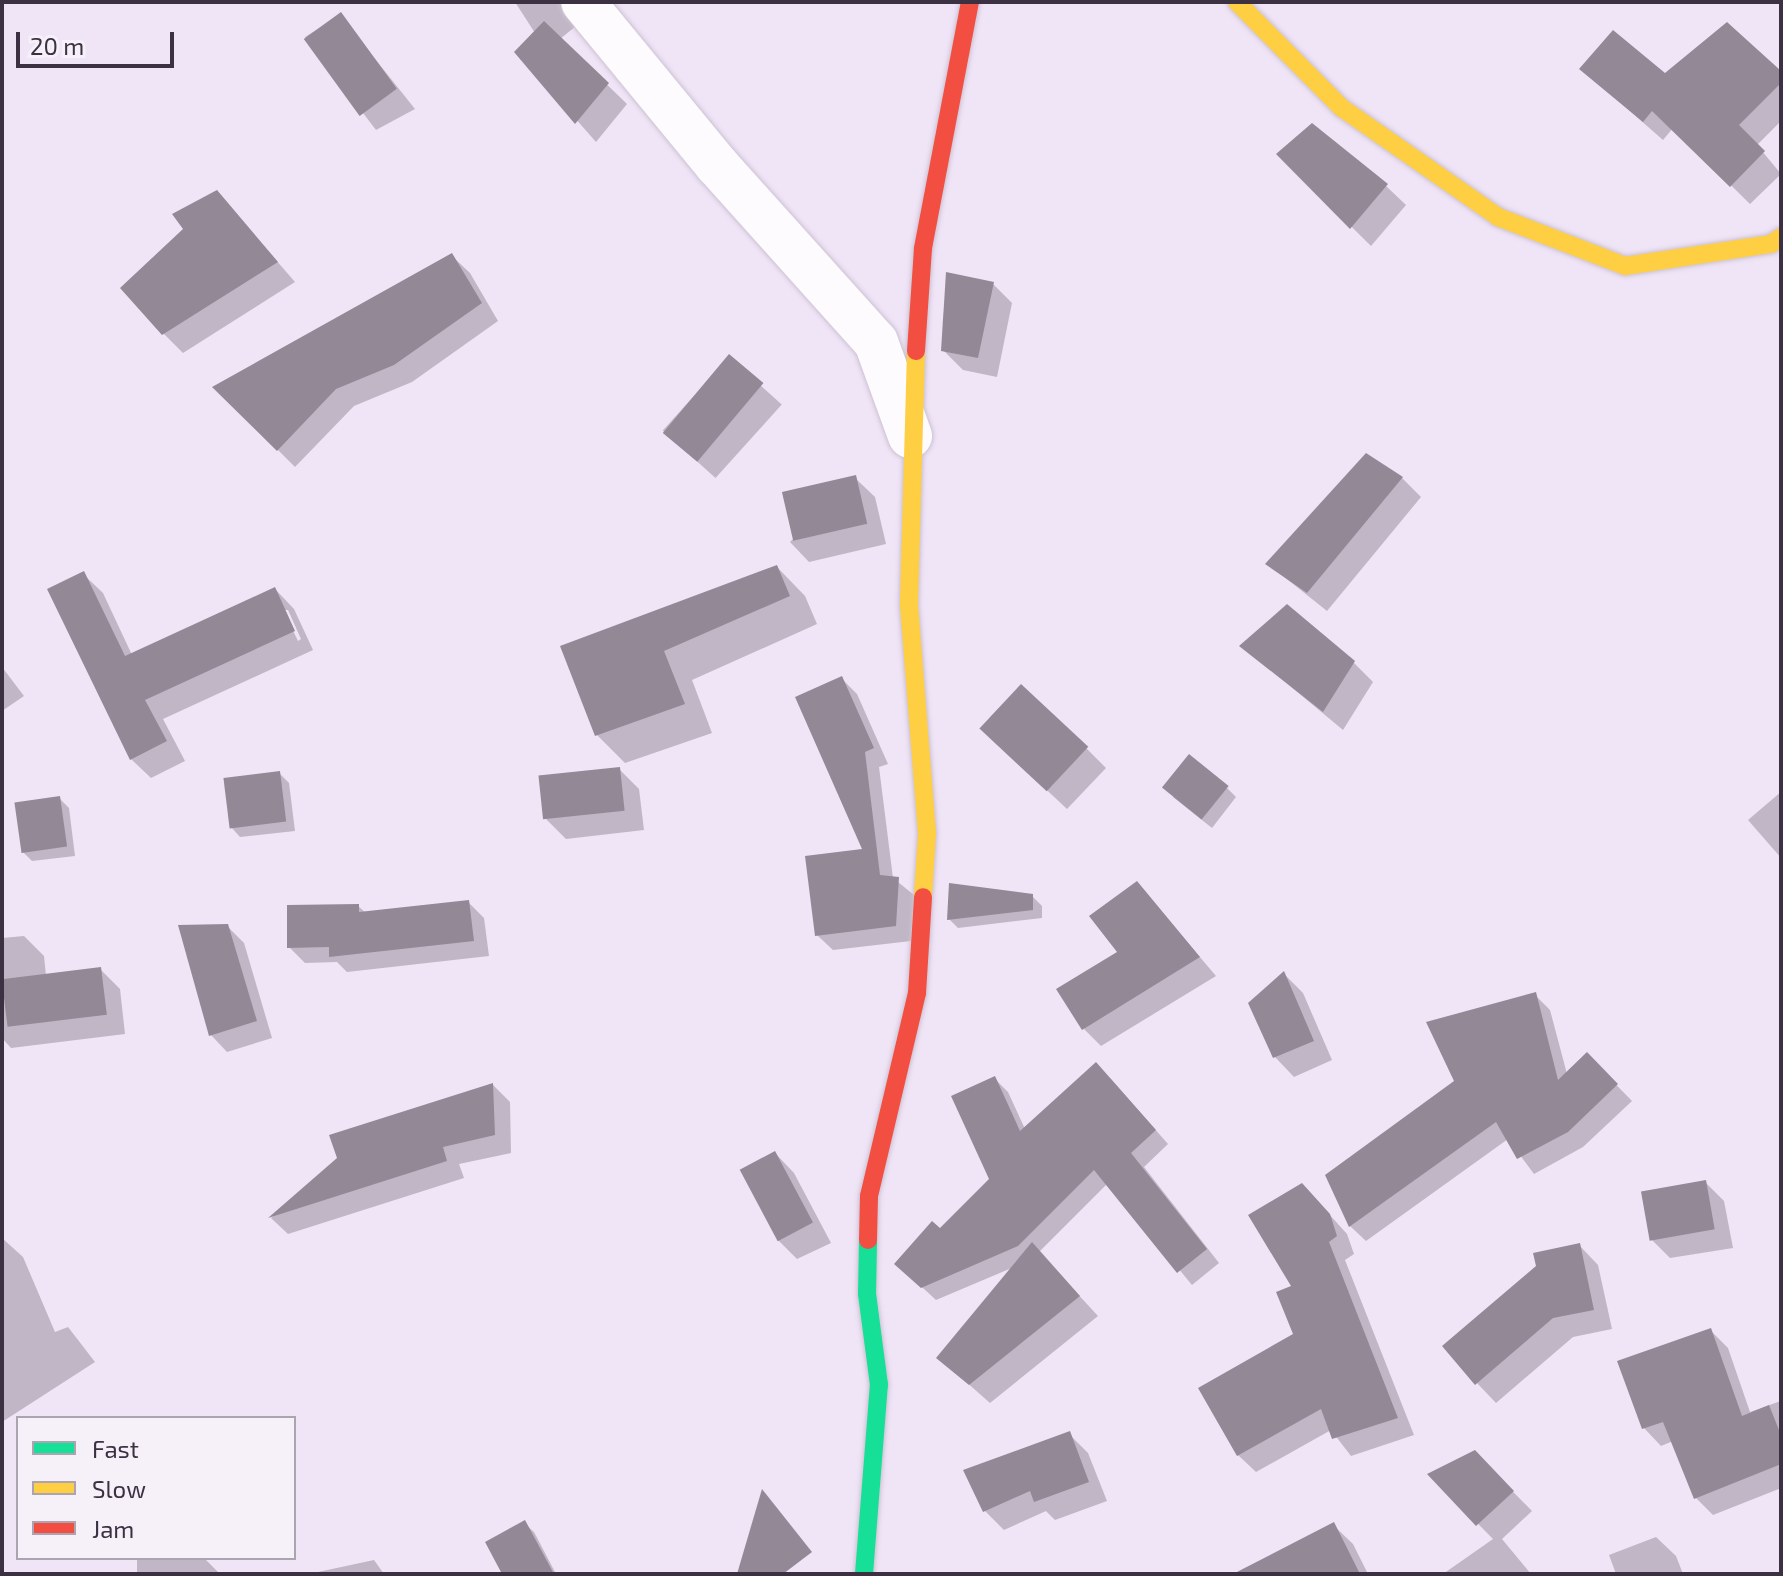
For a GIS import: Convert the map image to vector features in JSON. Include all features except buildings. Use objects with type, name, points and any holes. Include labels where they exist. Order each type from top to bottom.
[{"type":"street","points":[[583,2],[717,165],[876,342],[910,436]]},
{"type":"street","points":[[864,1574],[879,1385],[867,1294],[869,1196],[917,993],[927,833],[909,605],[910,436],[923,248],[970,2]]},
{"type":"street","points":[[1237,2],[1342,108],[1498,217],[1625,266],[1778,248]]},
{"type":"traffic: fast","points":[[864,1574],[879,1385],[867,1294],[868,1240]]},
{"type":"traffic: slow","points":[[1237,2],[1342,108],[1498,217],[1625,266],[1771,244],[1781,237]]},
{"type":"traffic: slow","points":[[916,351],[909,605],[927,833],[923,897]]},
{"type":"traffic: jam","points":[[916,351],[923,248],[970,2]]},
{"type":"traffic: jam","points":[[868,1240],[869,1196],[917,993],[923,897]]}]
